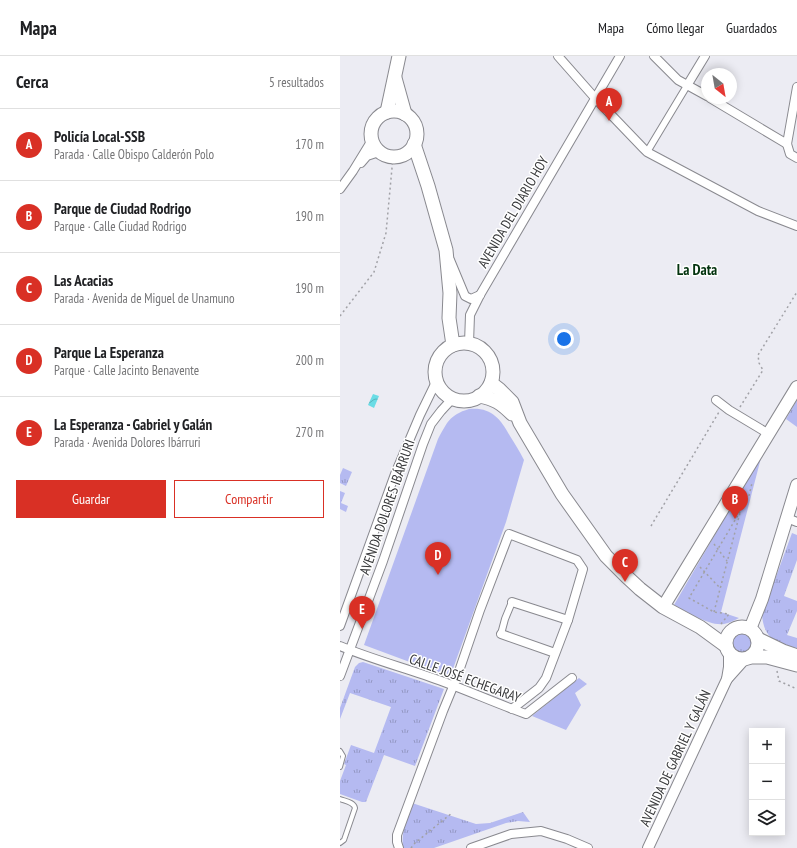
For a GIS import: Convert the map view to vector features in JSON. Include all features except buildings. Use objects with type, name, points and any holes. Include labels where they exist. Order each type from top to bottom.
[{"type":"main road","points":[[387,112],[399,56]]},
{"type":"main road","points":[[395,77],[405,114]]},
{"type":"main road","points":[[394,111],[405,114],[416,126],[417,134],[413,147],[408,152],[399,156],[386,156],[379,152],[374,146],[371,133],[373,126],[381,115],[387,112],[394,111]]},
{"type":"main road","points":[[414,144],[446,250],[450,293],[449,318],[453,345]]},
{"type":"main road","points":[[399,156],[422,169]]},
{"type":"main road","points":[[469,343],[478,346],[485,351],[493,366],[493,375],[491,383],[486,391],[471,400],[462,400],[453,398],[440,388],[436,371],[440,356],[446,349],[453,345],[469,343]]},
{"type":"main road","points":[[491,383],[512,402],[520,423],[562,494],[606,556],[640,589],[663,607],[700,627],[728,649]]},
{"type":"main road","points":[[663,607],[797,387]]},
{"type":"main road","points":[[479,396],[490,398],[502,404],[520,423]]},
{"type":"main road","points":[[748,658],[754,654],[759,644],[754,634],[762,599],[792,520],[797,485]]},
{"type":"main road","points":[[700,627],[734,629],[743,627],[783,651],[797,656]]},
{"type":"main road","points":[[726,628],[728,636],[726,641],[728,649],[733,657],[738,659],[767,657],[797,665]]},
{"type":"street","points":[[558,56],[595,98],[647,152],[758,211],[797,226]]},
{"type":"street","name":"AVENIDA DEL DIARIO HOY","points":[[469,343],[470,316],[480,295],[620,56]]},
{"type":"street","points":[[654,56],[678,80],[701,92]]},
{"type":"street","points":[[647,152],[705,56]]},
{"type":"street","points":[[797,87],[787,144],[790,154],[797,158]]},
{"type":"street","points":[[720,104],[787,144]]},
{"type":"street","points":[[340,189],[372,140]]},
{"type":"street","points":[[353,171],[367,156],[379,152]]},
{"type":"street","points":[[446,250],[465,296],[471,299],[480,295]]},
{"type":"street","name":"AVENIDA DOLORES IBÁRRURI","points":[[340,626],[395,474],[420,415],[437,380]]},
{"type":"street","name":"AVENIDA DOLORES IBÁRRURI","points":[[340,676],[383,561],[428,431],[431,424],[453,398]]},
{"type":"street","points":[[720,403],[769,434]]},
{"type":"street","points":[[399,848],[397,835],[509,534],[577,560],[583,569],[568,620],[546,678],[540,688],[512,709]]},
{"type":"street","points":[[555,653],[502,634],[505,618],[512,602],[568,620]]},
{"type":"street","name":"CALLE JOSÉ ECHEGARAY","points":[[340,646],[453,686],[526,714],[572,678]]},
{"type":"street","name":"AVENIDA DE GABRIEL Y GALÁN","points":[[648,848],[727,679],[729,667],[728,649]]},
{"type":"street","name":"AVENIDA DE GABRIEL Y GALÁN","points":[[727,679],[748,658]]},
{"type":"street","points":[[471,848],[511,834],[541,831],[567,839],[588,848]]},
{"type":"lane","points":[[340,751],[343,756],[340,767]]},
{"type":"lane","points":[[340,799],[352,803],[355,808],[344,840],[340,843]]},
{"type":"path","points":[[340,316],[374,272],[386,233],[399,156]]},
{"type":"path","points":[[736,414],[764,370],[759,363],[758,355],[797,292]]},
{"type":"path","points":[[651,526],[720,403]]},
{"type":"path","points":[[726,628],[729,614],[714,612],[689,598],[749,496],[752,480]]},
{"type":"path","points":[[714,612],[741,510],[739,504]]},
{"type":"path","points":[[712,540],[727,562]]},
{"type":"path","points":[[697,564],[720,588]]},
{"type":"path","points":[[774,658],[779,681],[797,689]]},
{"type":"path","points":[[411,848],[414,843],[452,813]]},
{"type":"green space","points":[[797,400],[797,427],[786,419]]},
{"type":"green space","points":[[469,409],[483,410],[494,415],[506,430],[524,460],[506,522],[450,677],[364,645],[438,439],[449,420],[462,411]]},
{"type":"green space","points":[[762,454],[721,612],[739,618],[724,624],[711,623],[674,605]]},
{"type":"green space","points":[[343,468],[352,472],[346,486],[340,483],[340,475]]},
{"type":"green space","points":[[340,491],[345,493],[341,503],[348,506],[346,512],[340,509]]},
{"type":"green space","points":[[792,533],[797,535],[797,560],[784,596],[797,601],[797,611],[787,635],[797,638],[797,648],[772,639],[765,630],[762,615]]},
{"type":"green space","points":[[742,631],[751,635],[755,644],[751,653],[742,657],[733,653],[729,644],[733,635]]},
{"type":"green space","points":[[363,662],[444,689],[415,766],[384,755],[366,802],[340,794],[340,781],[346,765],[344,764],[351,745],[374,753],[391,707],[350,693],[340,719],[340,708],[355,667],[359,663]]},
{"type":"green space","points":[[579,678],[587,684],[575,693],[581,705],[566,730],[532,716]]},
{"type":"green space","points":[[412,803],[476,824],[490,823],[523,812],[530,822],[518,821],[506,823],[434,848],[403,848],[406,819]]},
{"type":"water","points":[[373,394],[379,396],[374,408],[368,405]]},
{"type":"place","name":"Policía Local-SSB","points":[[609,121]]},
{"type":"place","name":"Parque de Ciudad Rodrigo","points":[[735,519]]},
{"type":"place","name":"Parque La Esperanza","points":[[438,575]]},
{"type":"place","name":"Las Acacias","points":[[625,582]]},
{"type":"place","name":"La Esperanza - Gabriel y Galán","points":[[362,629]]},
{"type":"district","name":"La Data","points":[[697,270]]}]
